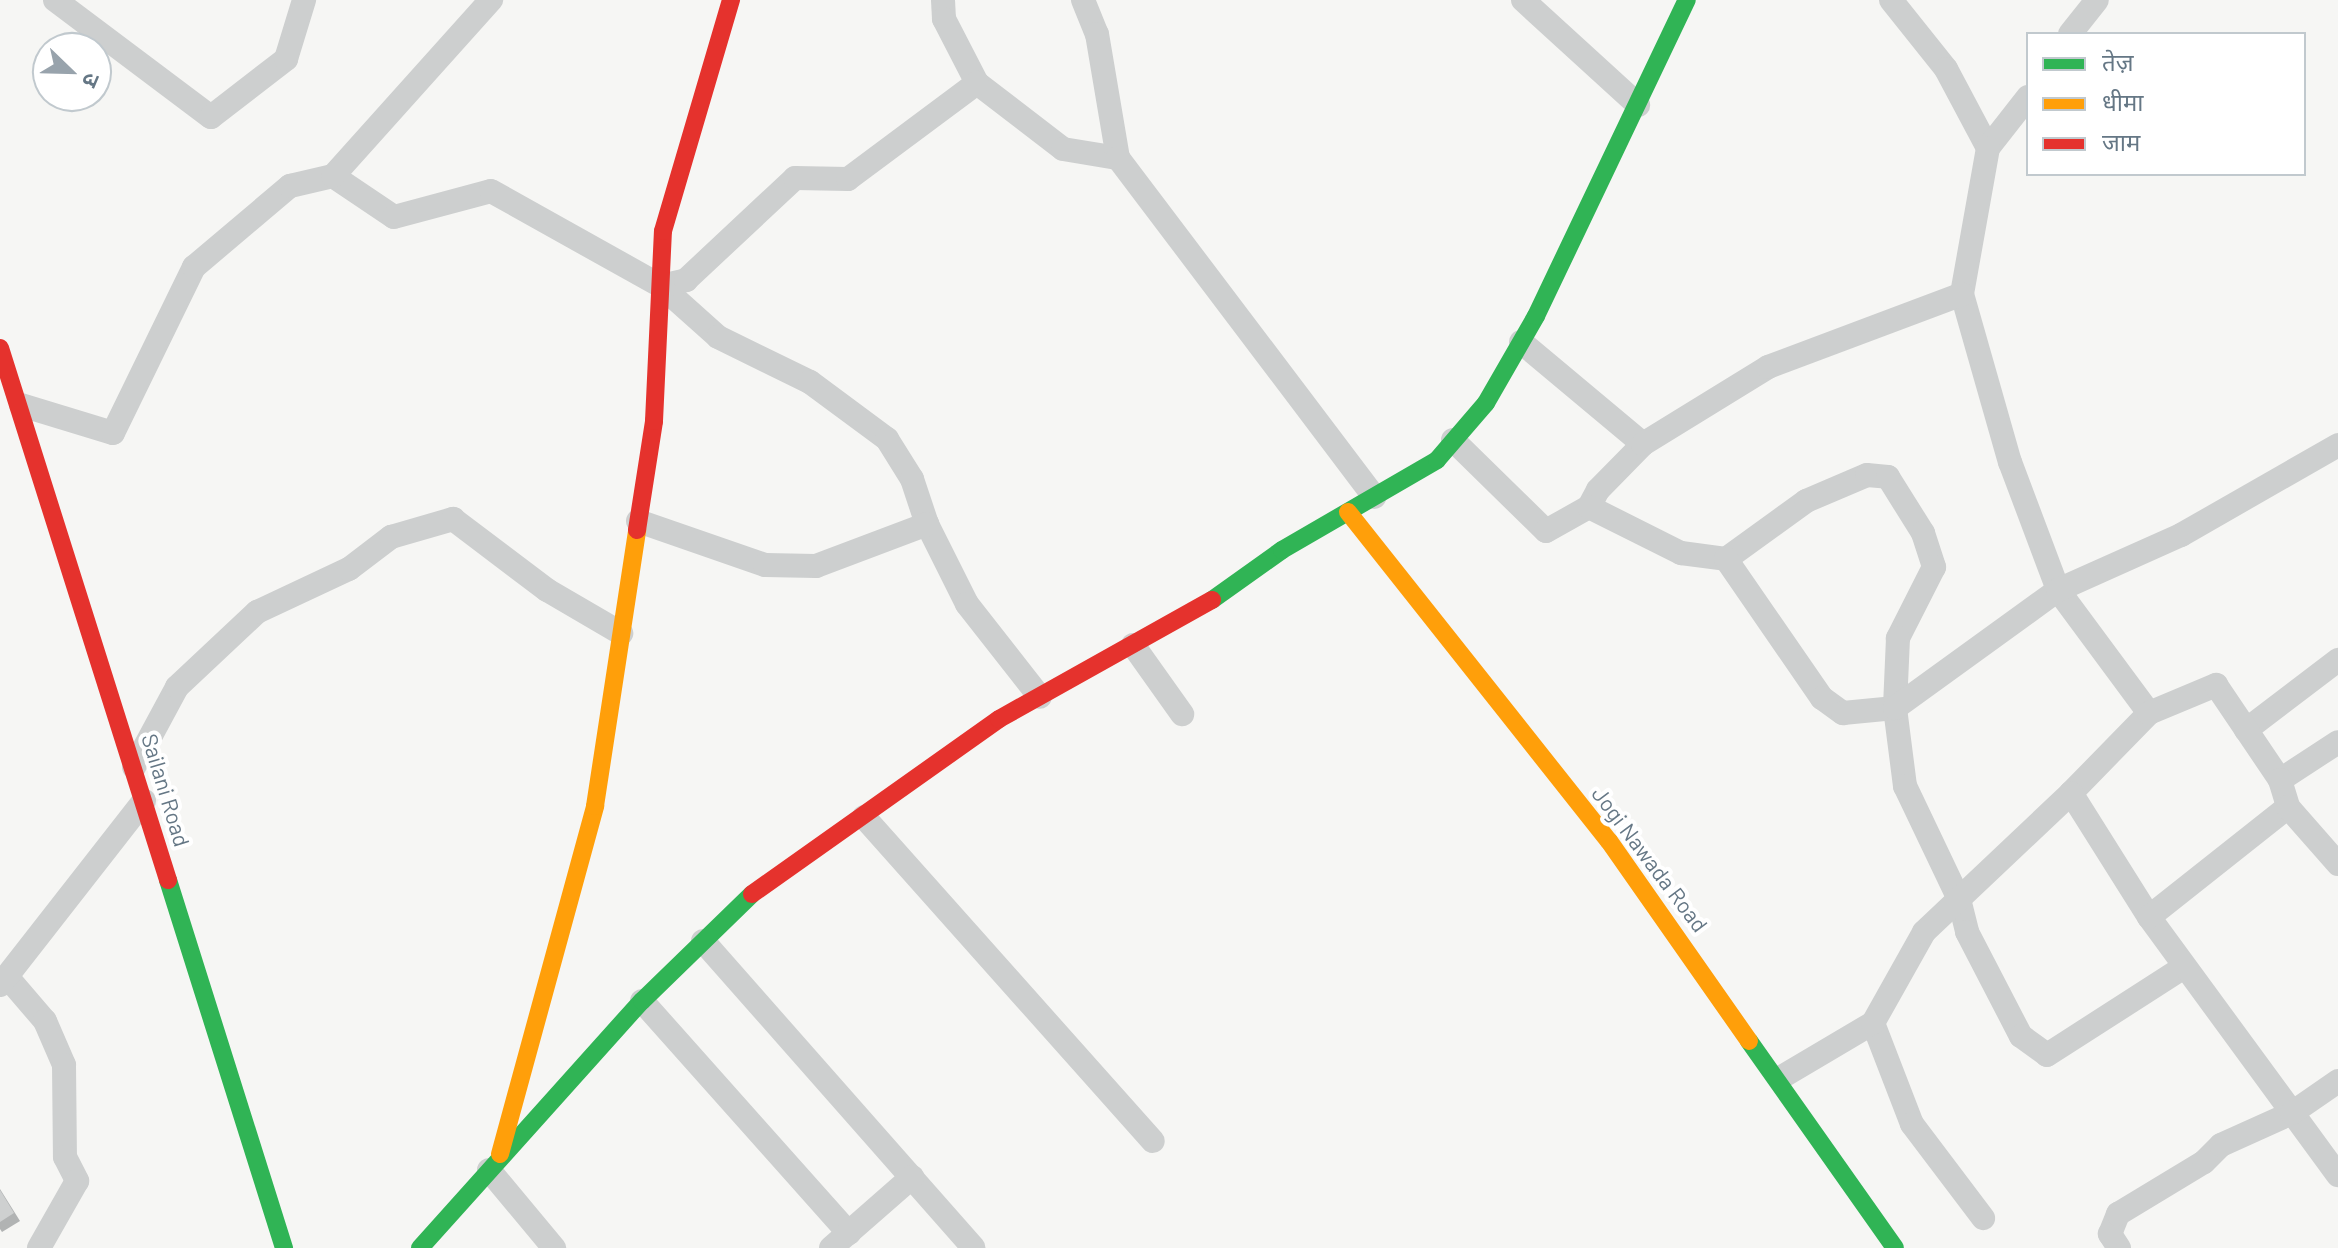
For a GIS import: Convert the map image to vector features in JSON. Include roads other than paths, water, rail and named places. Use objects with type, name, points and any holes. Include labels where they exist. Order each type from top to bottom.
[{"type":"street","points":[[55,0],[211,117],[286,59],[304,0]]},
{"type":"street","points":[[21,405],[113,433],[194,267],[290,186],[333,176],[491,0]]},
{"type":"street","points":[[494,1164],[595,806],[654,421],[663,231],[731,0]]},
{"type":"street","points":[[943,0],[944,19],[977,83],[1063,149],[1118,158]]},
{"type":"street","points":[[1083,0],[1097,34],[1118,158],[1374,497]]},
{"type":"street","points":[[1523,0],[1638,105]]},
{"type":"street","points":[[420,1248],[642,1001],[749,896],[999,719],[1133,645],[1437,460],[1486,403],[1521,342],[1687,0]]},
{"type":"street","points":[[1891,0],[1946,69],[1988,148]]},
{"type":"street","points":[[2072,32],[2097,0]]},
{"type":"street","points":[[661,286],[686,280],[795,178],[848,179],[977,83]]},
{"type":"street","points":[[2026,100],[1988,148],[1962,294],[2010,462],[2058,590],[2149,713]]},
{"type":"street","points":[[333,176],[394,217],[491,191],[661,286],[718,337],[810,382],[887,439],[912,479],[927,524],[967,604],[1040,697]]},
{"type":"street","points":[[1453,440],[1546,531],[1589,507],[1598,490],[1643,444],[1768,367],[1962,294]]},
{"type":"street","points":[[1521,342],[1643,444]]},
{"type":"street","name":"Sailani Road","points":[[3,364],[21,405],[284,1248]]},
{"type":"street","points":[[1726,559],[1822,698],[1843,713],[1895,708],[2058,590],[2181,535],[2338,445]]},
{"type":"street","points":[[1589,507],[1681,553],[1726,559],[1806,501],[1867,475],[1888,477],[1923,533],[1934,567],[1898,638],[1895,708],[1905,786],[1959,899],[1967,932],[2021,1036],[2047,1055],[2184,967]]},
{"type":"street","name":"Jogi Nawada Road","points":[[1348,512],[1609,841],[1780,1078],[1895,1248]]},
{"type":"street","points":[[134,767],[177,687],[257,612],[349,569],[391,537],[453,519],[547,590],[621,633]]},
{"type":"street","points":[[638,521],[765,565],[816,566],[927,524]]},
{"type":"street","points":[[1133,645],[1182,714]]},
{"type":"street","points":[[2246,730],[2338,660]]},
{"type":"street","points":[[1780,1078],[1873,1023],[1924,932],[2071,793],[2149,713],[2216,685],[2280,780],[2288,807],[2334,853]]},
{"type":"street","points":[[2280,780],[2338,742]]},
{"type":"street","points":[[2071,793],[2149,917],[2338,1175]]},
{"type":"street","points":[[39,1248],[77,1181],[65,1157],[64,1065],[45,1021],[4,982],[144,801]]},
{"type":"street","points":[[2149,917],[2288,807]]},
{"type":"street","points":[[864,817],[1153,1141]]},
{"type":"street","points":[[703,941],[974,1248]]},
{"type":"street","points":[[642,1001],[840,1240],[912,1177]]},
{"type":"street","points":[[1873,1023],[1912,1124],[1983,1218]]},
{"type":"street","points":[[2119,1248],[2110,1234],[2118,1214],[2204,1162],[2221,1145],[2292,1113],[2338,1081]]},
{"type":"street","points":[[494,1164],[554,1248]]}]
